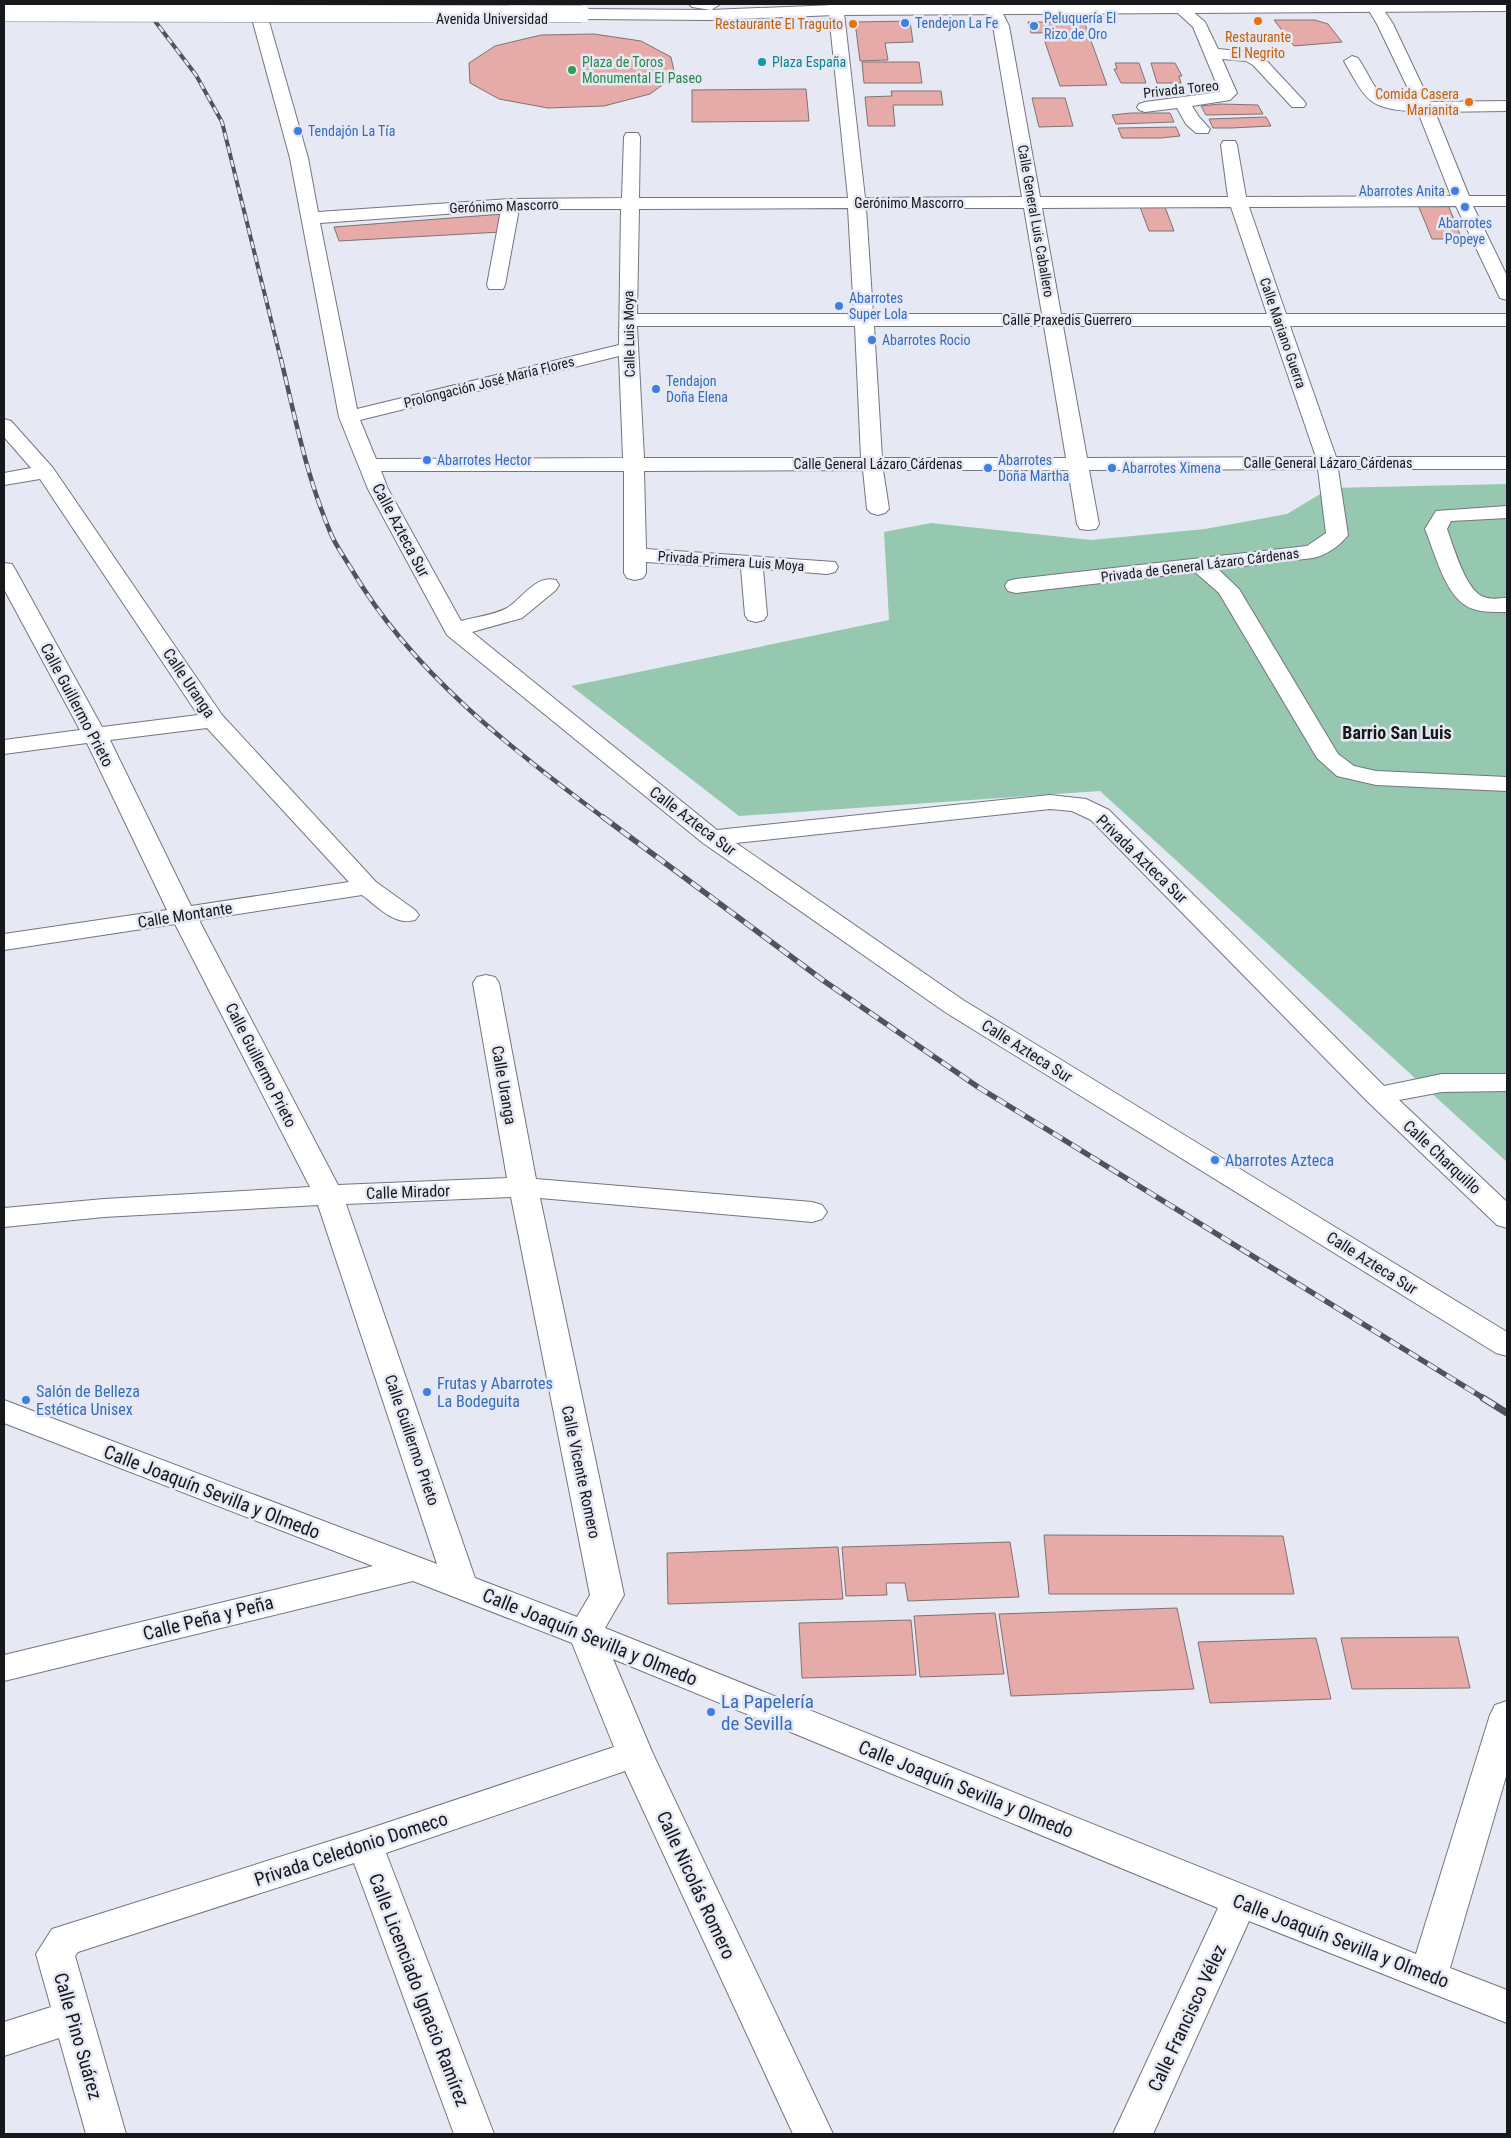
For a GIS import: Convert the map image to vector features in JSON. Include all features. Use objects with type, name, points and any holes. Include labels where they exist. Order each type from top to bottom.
[{"type":"street","name":"Calle Azteca Sur","points":[[256,4],[299,158],[349,417],[378,489],[455,630],[712,838],[954,1006],[1507,1346]]},
{"type":"street","points":[[264,28],[283,20],[277,4]]},
{"type":"street","name":"Avenida Universidad","points":[[4,5],[581,10]]},
{"type":"street","points":[[1374,5],[1424,106],[1462,201],[1507,294]]},
{"type":"street","name":"Avenida Universidad","points":[[4,13],[992,6],[1507,6]]},
{"type":"street","name":"Calle General Luis Caballero","points":[[992,6],[1002,26],[1088,524]]},
{"type":"street","name":"Privada Toreo","points":[[1176,6],[1200,24],[1214,53],[1216,62],[1226,84],[1229,93],[1228,95],[1182,102],[1140,100],[1226,84]]},
{"type":"street","points":[[835,7],[857,203],[872,464],[878,509]]},
{"type":"street","name":"Avenida Universidad","points":[[283,20],[634,18],[706,8]]},
{"type":"street","points":[[1214,53],[1250,57],[1259,62],[1298,104]]},
{"type":"street","points":[[1352,62],[1376,99],[1385,104],[1507,106]]},
{"type":"street","name":"Privada Toreo","points":[[1182,102],[1192,120],[1202,129]]},
{"type":"street","name":"Calle Luis Moya","points":[[632,137],[627,320],[634,464]]},
{"type":"street","name":"Calle Mariano Guerra","points":[[1229,145],[1238,202],[1328,463]]},
{"type":"street","name":"Gerónimo Mascorro","points":[[310,218],[511,204],[1507,201]]},
{"type":"street","points":[[496,285],[511,204]]},
{"type":"street","name":"Calle Praxedis Guerrero","points":[[627,320],[1507,320]]},
{"type":"street","name":"Prolongación José María Flores","points":[[349,417],[628,348]]},
{"type":"street","name":"Calle Uranga","points":[[4,425],[46,472],[213,720],[367,887],[406,915]]},
{"type":"street","name":"Privada de General Lázaro Cárdenas","points":[[1016,586],[1313,552],[1337,535],[1328,480],[1328,463]]},
{"type":"street","name":"Calle General Lázaro Cárdenas","points":[[369,465],[1507,463]]},
{"type":"street","name":"Privada Primera Luis Moya","points":[[634,464],[635,564],[752,562],[827,568]]},
{"type":"street","points":[[4,479],[46,472]]},
{"type":"street","points":[[1507,512],[1443,515],[1436,530],[1464,594],[1474,601],[1491,605],[1507,605]]},
{"type":"street","points":[[1436,530],[1507,528]]},
{"type":"street","points":[[752,562],[756,616]]},
{"type":"street","points":[[1199,564],[1228,589],[1329,758],[1346,771],[1376,778],[1507,784]]},
{"type":"street","name":"Calle Guillermo Prieto","points":[[4,569],[95,735],[184,915],[328,1195],[462,1586]]},
{"type":"street","points":[[455,630],[514,613],[548,585]]},
{"type":"street","points":[[4,747],[213,720]]},
{"type":"street","name":"Privada Azteca Sur","points":[[712,838],[1050,802],[1077,804],[1100,815],[1378,1096]]},
{"type":"street","name":"Calle Montante","points":[[4,942],[367,887]]},
{"type":"street","name":"Calle Uranga","points":[[486,983],[523,1187]]},
{"type":"street","points":[[1378,1096],[1442,1083],[1507,1082]]},
{"type":"street","name":"Calle Charquillo","points":[[1378,1096],[1507,1218]]},
{"type":"street","name":"Calle Mirador","points":[[4,1218],[104,1208],[328,1195],[523,1187],[812,1212]]},
{"type":"street","name":"Calle Vicente Romero","points":[[523,1187],[607,1595],[585,1634]]},
{"type":"street","points":[[1476,1327],[1507,1324]]},
{"type":"street","name":"Calle Joaquín Sevilla y Olmedo","points":[[4,1411],[585,1634],[1240,1901],[1429,1974],[1507,2007]]},
{"type":"street","name":"Calle Peña y Peña","points":[[4,1668],[412,1569]]},
{"type":"street","name":"Calle Nicolás Romero","points":[[585,1634],[634,1754],[813,2134]]},
{"type":"street","points":[[1429,1974],[1507,1715]]},
{"type":"street","name":"Privada Celedonio Domeco","points":[[66,1940],[364,1845],[634,1754]]},
{"type":"street","name":"Calle Licenciado Ignacio Ramírez","points":[[364,1845],[474,2134]]},
{"type":"street","name":"Calle Francisco Vélez","points":[[1134,2134],[1240,1901]]},
{"type":"street","name":"Calle Pino Suárez","points":[[66,1940],[55,1954],[106,2134]]},
{"type":"street","points":[[4,2039],[73,2017]]},
{"type":"green space","points":[[1507,484],[1507,1162],[1100,791],[739,816],[571,686],[889,620],[884,532],[931,523],[1091,540],[1205,529],[1287,514],[1330,488]]},
{"type":"building","points":[[1274,20],[1315,20],[1328,24],[1342,42],[1294,46]]},
{"type":"building","points":[[910,21],[913,42],[885,43],[888,60],[860,61],[855,22]]},
{"type":"building","points":[[1028,22],[1084,22],[1088,32],[1031,33]]},
{"type":"building","name":"Plaza de Toros Monumental El Paseo","points":[[594,34],[641,41],[671,57],[675,76],[650,94],[604,106],[548,108],[499,99],[470,83],[469,63],[495,46],[541,35]]},
{"type":"building","points":[[1090,38],[1107,85],[1060,86],[1044,39]]},
{"type":"building","points":[[862,62],[919,62],[922,83],[864,83]]},
{"type":"building","points":[[1115,63],[1139,63],[1146,83],[1121,83],[1114,69],[1117,69]]},
{"type":"building","points":[[1151,63],[1175,63],[1182,76],[1179,76],[1181,83],[1157,83]]},
{"type":"building","points":[[806,89],[809,121],[692,122],[692,90]]},
{"type":"building","points":[[891,91],[941,91],[943,105],[893,105],[895,126],[868,126],[865,97],[892,96]]},
{"type":"building","points":[[1032,98],[1065,98],[1073,126],[1039,127]]},
{"type":"building","points":[[1220,104],[1258,105],[1263,114],[1206,115],[1201,106]]},
{"type":"building","points":[[1170,113],[1174,122],[1116,124],[1112,115]]},
{"type":"building","points":[[1266,117],[1271,126],[1213,128],[1209,119]]},
{"type":"building","points":[[1176,127],[1180,136],[1161,138],[1122,138],[1118,128]]},
{"type":"building","points":[[1418,205],[1448,205],[1462,239],[1432,239]]},
{"type":"building","points":[[1140,207],[1165,207],[1174,231],[1149,231]]},
{"type":"building","points":[[503,214],[501,232],[339,241],[334,227]]},
{"type":"building","points":[[1044,1535],[1283,1536],[1294,1594],[1049,1594]]},
{"type":"building","points":[[1010,1542],[1019,1597],[908,1601],[905,1583],[886,1583],[887,1595],[846,1596],[842,1547]]},
{"type":"building","points":[[838,1547],[843,1599],[668,1604],[667,1553]]},
{"type":"building","points":[[1177,1608],[1194,1689],[1011,1696],[999,1614]]},
{"type":"building","points":[[995,1613],[1004,1674],[920,1677],[914,1616]]},
{"type":"building","points":[[911,1620],[916,1675],[802,1678],[799,1623]]},
{"type":"building","points":[[1458,1637],[1470,1688],[1352,1689],[1341,1638]]},
{"type":"building","points":[[1316,1638],[1331,1699],[1210,1703],[1198,1642]]},
{"type":"railway","points":[[142,4],[196,75],[222,122],[281,360]]},
{"type":"railway","points":[[281,359],[302,448],[331,534],[376,607],[403,642],[465,706],[533,764],[604,818]]},
{"type":"railway","points":[[603,817],[824,981],[978,1087],[1485,1399]]},
{"type":"railway","points":[[1483,1398],[1507,1413]]},
{"type":"place","name":"Restaurante El Negrito","points":[[1258,21]]},
{"type":"place","name":"Tendejon La Fe","points":[[905,23]]},
{"type":"place","name":"Restaurante El Traguito","points":[[853,24]]},
{"type":"place","name":"Peluquería El Rizo de Oro","points":[[1034,26]]},
{"type":"place","name":"Plaza España","points":[[762,62]]},
{"type":"place","name":"Plaza de Toros Monumental El Paseo","points":[[572,70]]},
{"type":"place","name":"Comida Casera Marianita","points":[[1469,102]]},
{"type":"place","name":"Tendajón La Tía","points":[[298,131]]},
{"type":"place","name":"Abarrotes Anita","points":[[1455,191]]},
{"type":"place","name":"Abarrotes Popeye","points":[[1465,207]]},
{"type":"place","name":"Abarrotes Super Lola","points":[[839,306]]},
{"type":"place","name":"Abarrotes Rocio","points":[[872,340]]},
{"type":"place","name":"Tendajon Doña Elena","points":[[656,389]]},
{"type":"place","name":"Abarrotes Hector","points":[[427,460]]},
{"type":"place","name":"Abarrotes Doña Martha","points":[[988,468]]},
{"type":"place","name":"Abarrotes Ximena","points":[[1112,468]]},
{"type":"place","name":"Abarrotes Azteca","points":[[1215,1160]]},
{"type":"place","name":"Frutas y Abarrotes La Bodeguita","points":[[427,1392]]},
{"type":"place","name":"Salón de Belleza Estética Unisex","points":[[26,1400]]},
{"type":"place","name":"La Papelería de Sevilla","points":[[711,1712]]},
{"type":"district","name":"Barrio San Luis","points":[[1397,732]]}]
